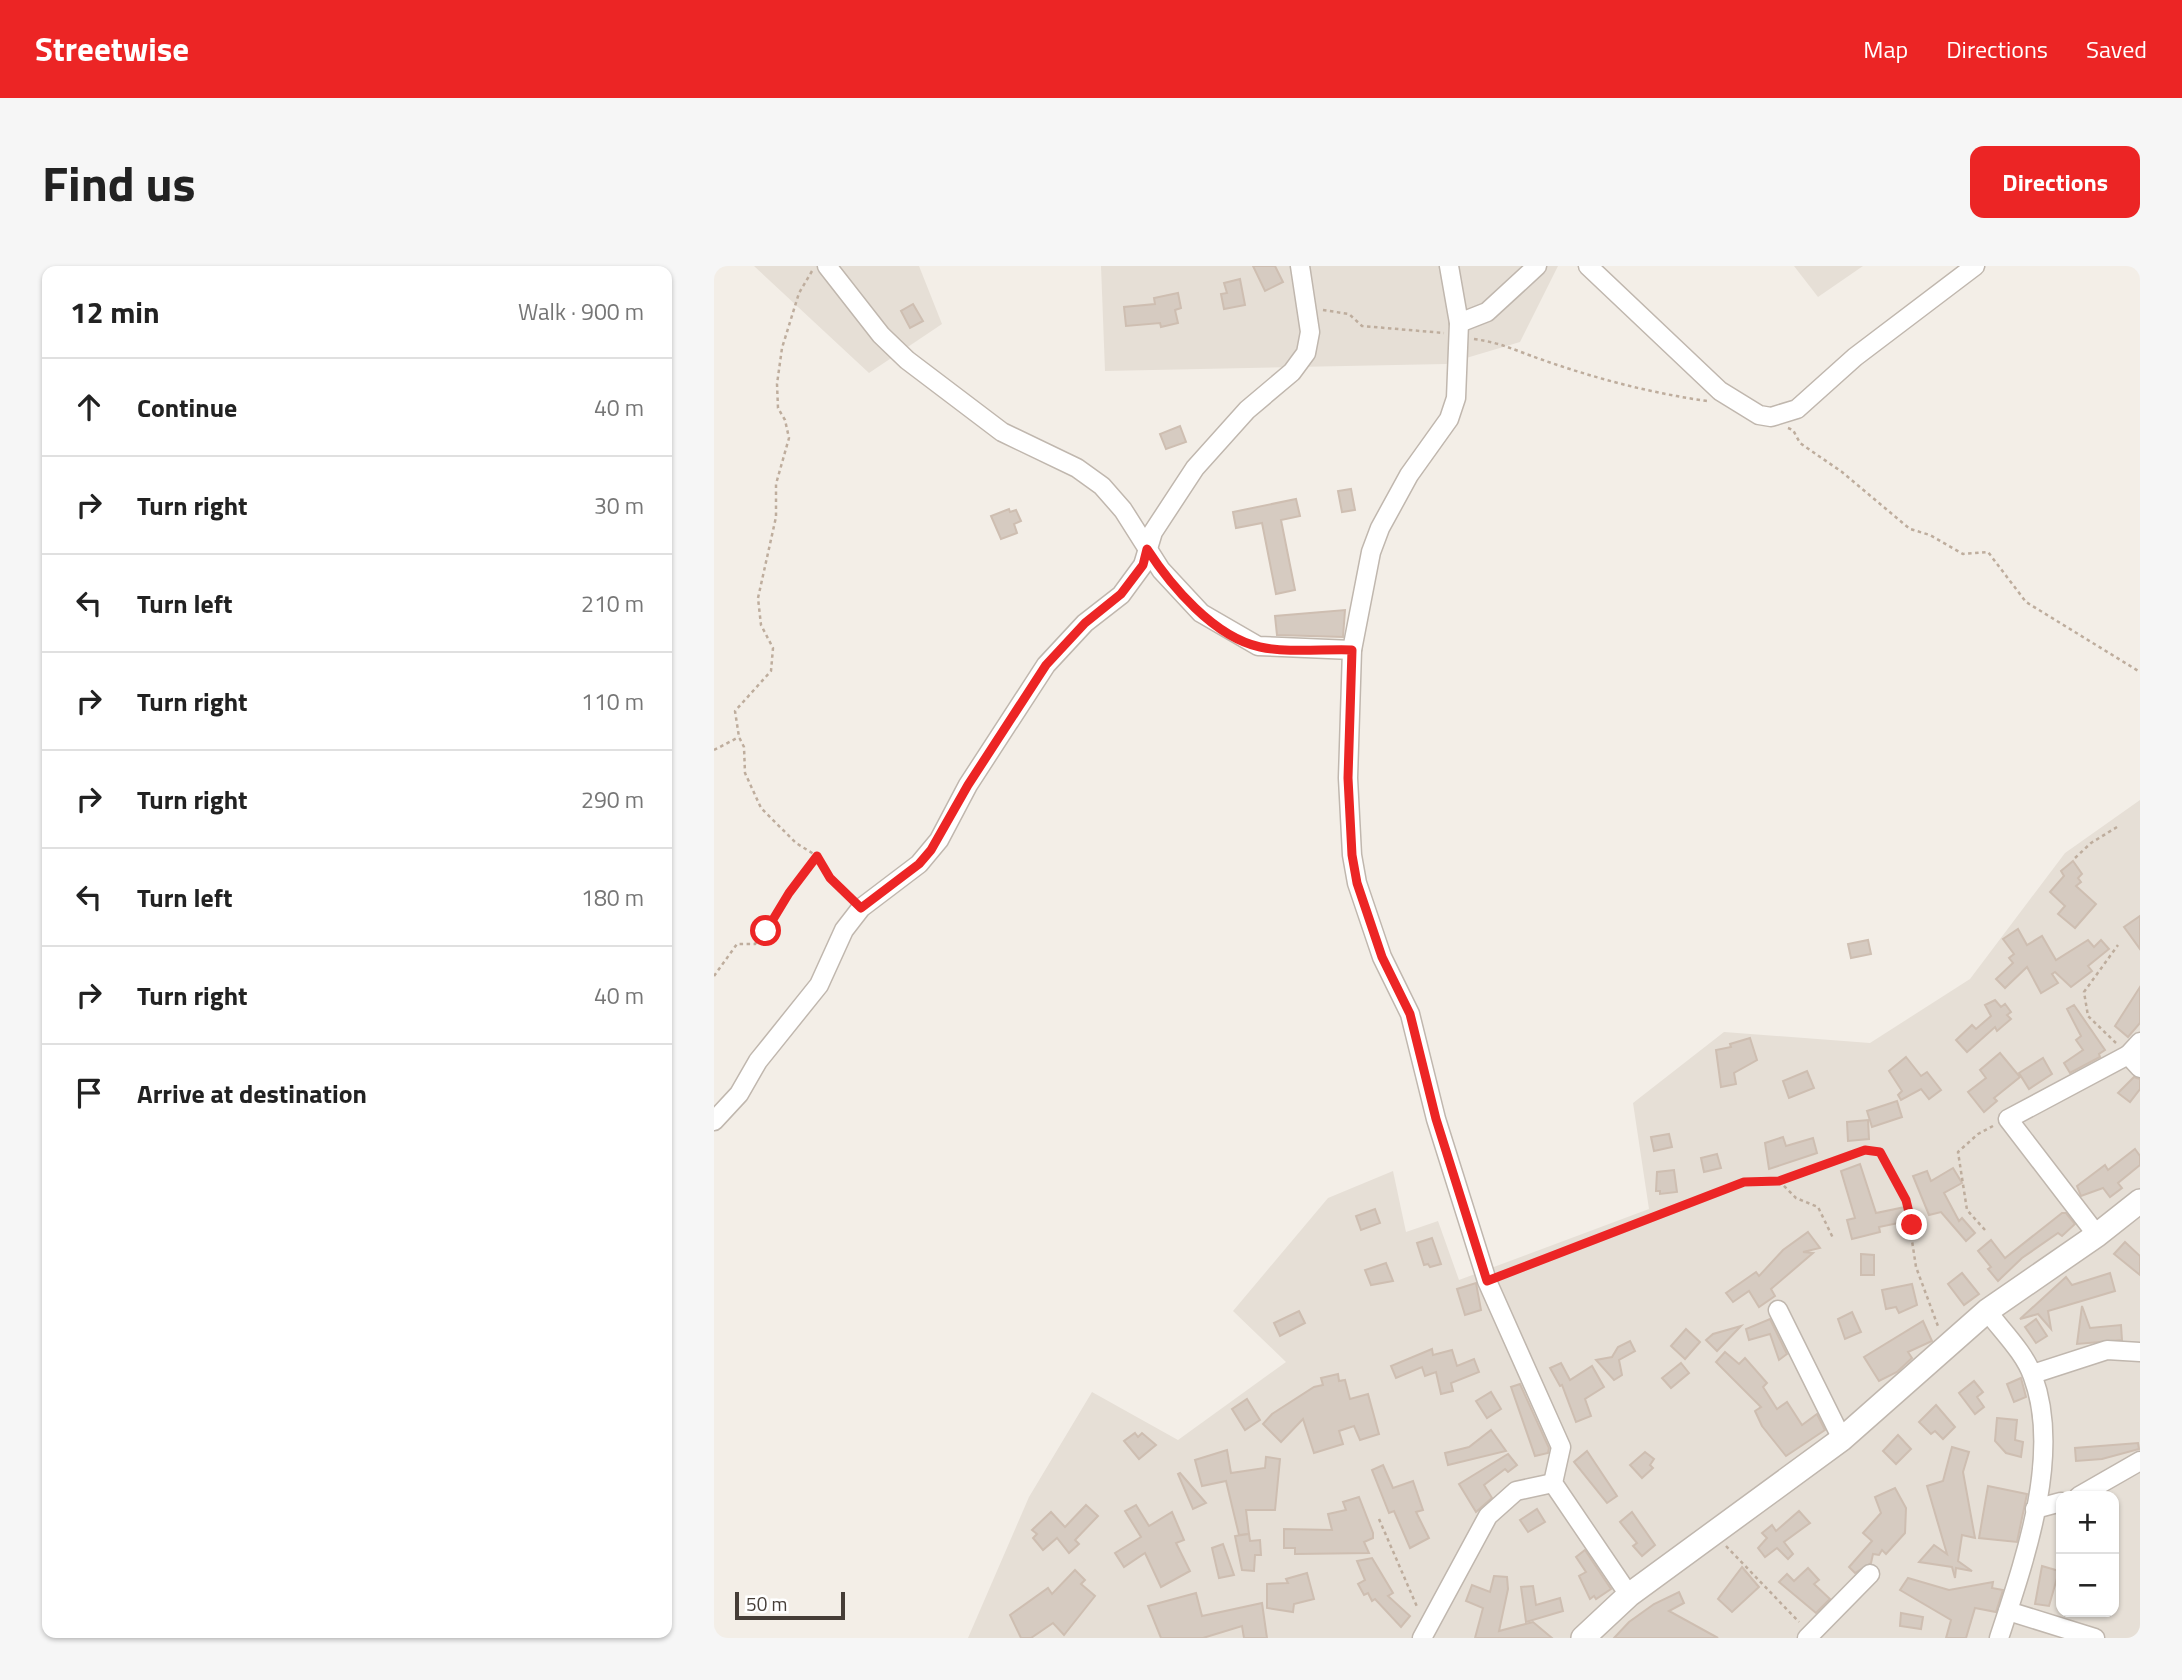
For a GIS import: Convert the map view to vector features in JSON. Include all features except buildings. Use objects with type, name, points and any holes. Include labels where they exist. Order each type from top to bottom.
[{"type":"street","points":[[827,266],[893,347],[1002,432],[1077,468],[1102,486],[1123,510],[1147,549],[1185,599],[1244,640],[1273,648],[1352,650]]},
{"type":"street","points":[[714,1121],[739,1094],[758,1061],[818,985],[844,930],[861,908],[919,864],[931,850],[968,785],[1046,665],[1085,623],[1121,594],[1143,565],[1160,519],[1195,468],[1247,410],[1292,372],[1306,353],[1310,332],[1300,266]]},
{"type":"street","points":[[1449,266],[1459,330],[1459,376],[1449,419],[1409,475],[1380,528],[1371,552],[1352,650],[1348,778],[1352,855],[1357,883],[1382,957],[1410,1014],[1436,1119],[1487,1281],[1561,1447],[1553,1483],[1629,1595]]},
{"type":"street","points":[[1459,330],[1487,312],[1537,266]]},
{"type":"street","points":[[1588,266],[1720,391],[1759,415],[1772,417],[1797,409],[1855,357],[1975,266]]},
{"type":"street","points":[[2097,1235],[2008,1119],[2136,1055]]},
{"type":"street","points":[[1583,1638],[1629,1595],[1715,1535],[1843,1439],[1987,1311],[2097,1235],[2140,1200]]},
{"type":"street","points":[[1778,1310],[1843,1439]]},
{"type":"street","points":[[1987,1311],[2033,1374],[2041,1406],[2044,1438],[2043,1465],[2035,1510],[1999,1638]]},
{"type":"street","points":[[2033,1374],[2107,1350],[2140,1352]]},
{"type":"street","points":[[2088,1491],[2140,1461]]},
{"type":"street","points":[[1423,1635],[1488,1516],[1516,1491],[1553,1483]]},
{"type":"street","points":[[2035,1510],[2056,1504]]},
{"type":"street","points":[[1809,1636],[1870,1574]]},
{"type":"street","points":[[2008,1611],[2095,1638]]},
{"type":"path","points":[[815,266],[799,293],[782,348],[777,384],[778,408],[785,420],[789,438],[776,484],[776,517],[758,598],[761,625],[773,648],[771,671],[735,711],[739,737],[744,747],[745,773],[761,808],[796,844],[817,856],[830,878],[861,908]]},
{"type":"path","points":[[1306,307],[1349,314],[1362,326],[1437,334],[1459,330],[1504,343],[1539,359],[1660,394],[1716,403]]},
{"type":"path","points":[[1783,427],[1793,430],[1801,443],[1842,472],[1910,529],[1930,535],[1963,554],[1988,552],[2026,602],[2140,672]]},
{"type":"path","points":[[714,750],[739,737]]},
{"type":"path","points":[[2075,858],[2091,843],[2117,827]]},
{"type":"path","points":[[714,976],[737,944],[755,944],[817,856]]},
{"type":"path","points":[[2118,946],[2084,992],[2088,1016],[2136,1055]]},
{"type":"path","points":[[1985,1230],[1967,1210],[1958,1152],[1978,1133],[2008,1119]]},
{"type":"path","points":[[1487,1281],[1744,1182],[1779,1181],[1865,1150],[1880,1152],[1906,1200],[1916,1267],[1946,1347]]},
{"type":"path","points":[[1779,1181],[1796,1198],[1818,1207],[1833,1238]]},
{"type":"path","points":[[1379,1519],[1394,1548],[1423,1635]]},
{"type":"path","points":[[1715,1535],[1809,1636]]},
{"type":"shaded area","points":[[754,266],[919,266],[942,324],[869,373]]},
{"type":"shaded area","points":[[1101,266],[1558,266],[1520,342],[1446,364],[1105,371]]},
{"type":"shaded area","points":[[1794,266],[1863,266],[1818,297]]},
{"type":"shaded area","points":[[2140,800],[2140,1638],[968,1638],[1029,1497],[1092,1392],[1178,1440],[1286,1362],[1233,1311],[1328,1198],[1393,1171],[1406,1232],[1438,1221],[1459,1280],[1649,1209],[1633,1103],[1724,1032],[1870,1043],[1970,979],[2065,853]]},
{"type":"route","points":[[766,931],[789,893],[817,856],[845,896],[861,908],[879,891],[919,864],[939,840],[968,785],[982,768],[1046,665],[1085,623],[1121,594],[1143,565],[1147,549],[1185,599],[1201,613],[1244,640],[1273,648],[1352,650],[1349,825],[1357,883],[1382,957],[1410,1014],[1436,1119],[1487,1281],[1744,1182],[1779,1181],[1830,1160],[1865,1150],[1880,1152],[1906,1200],[1912,1225]]}]
